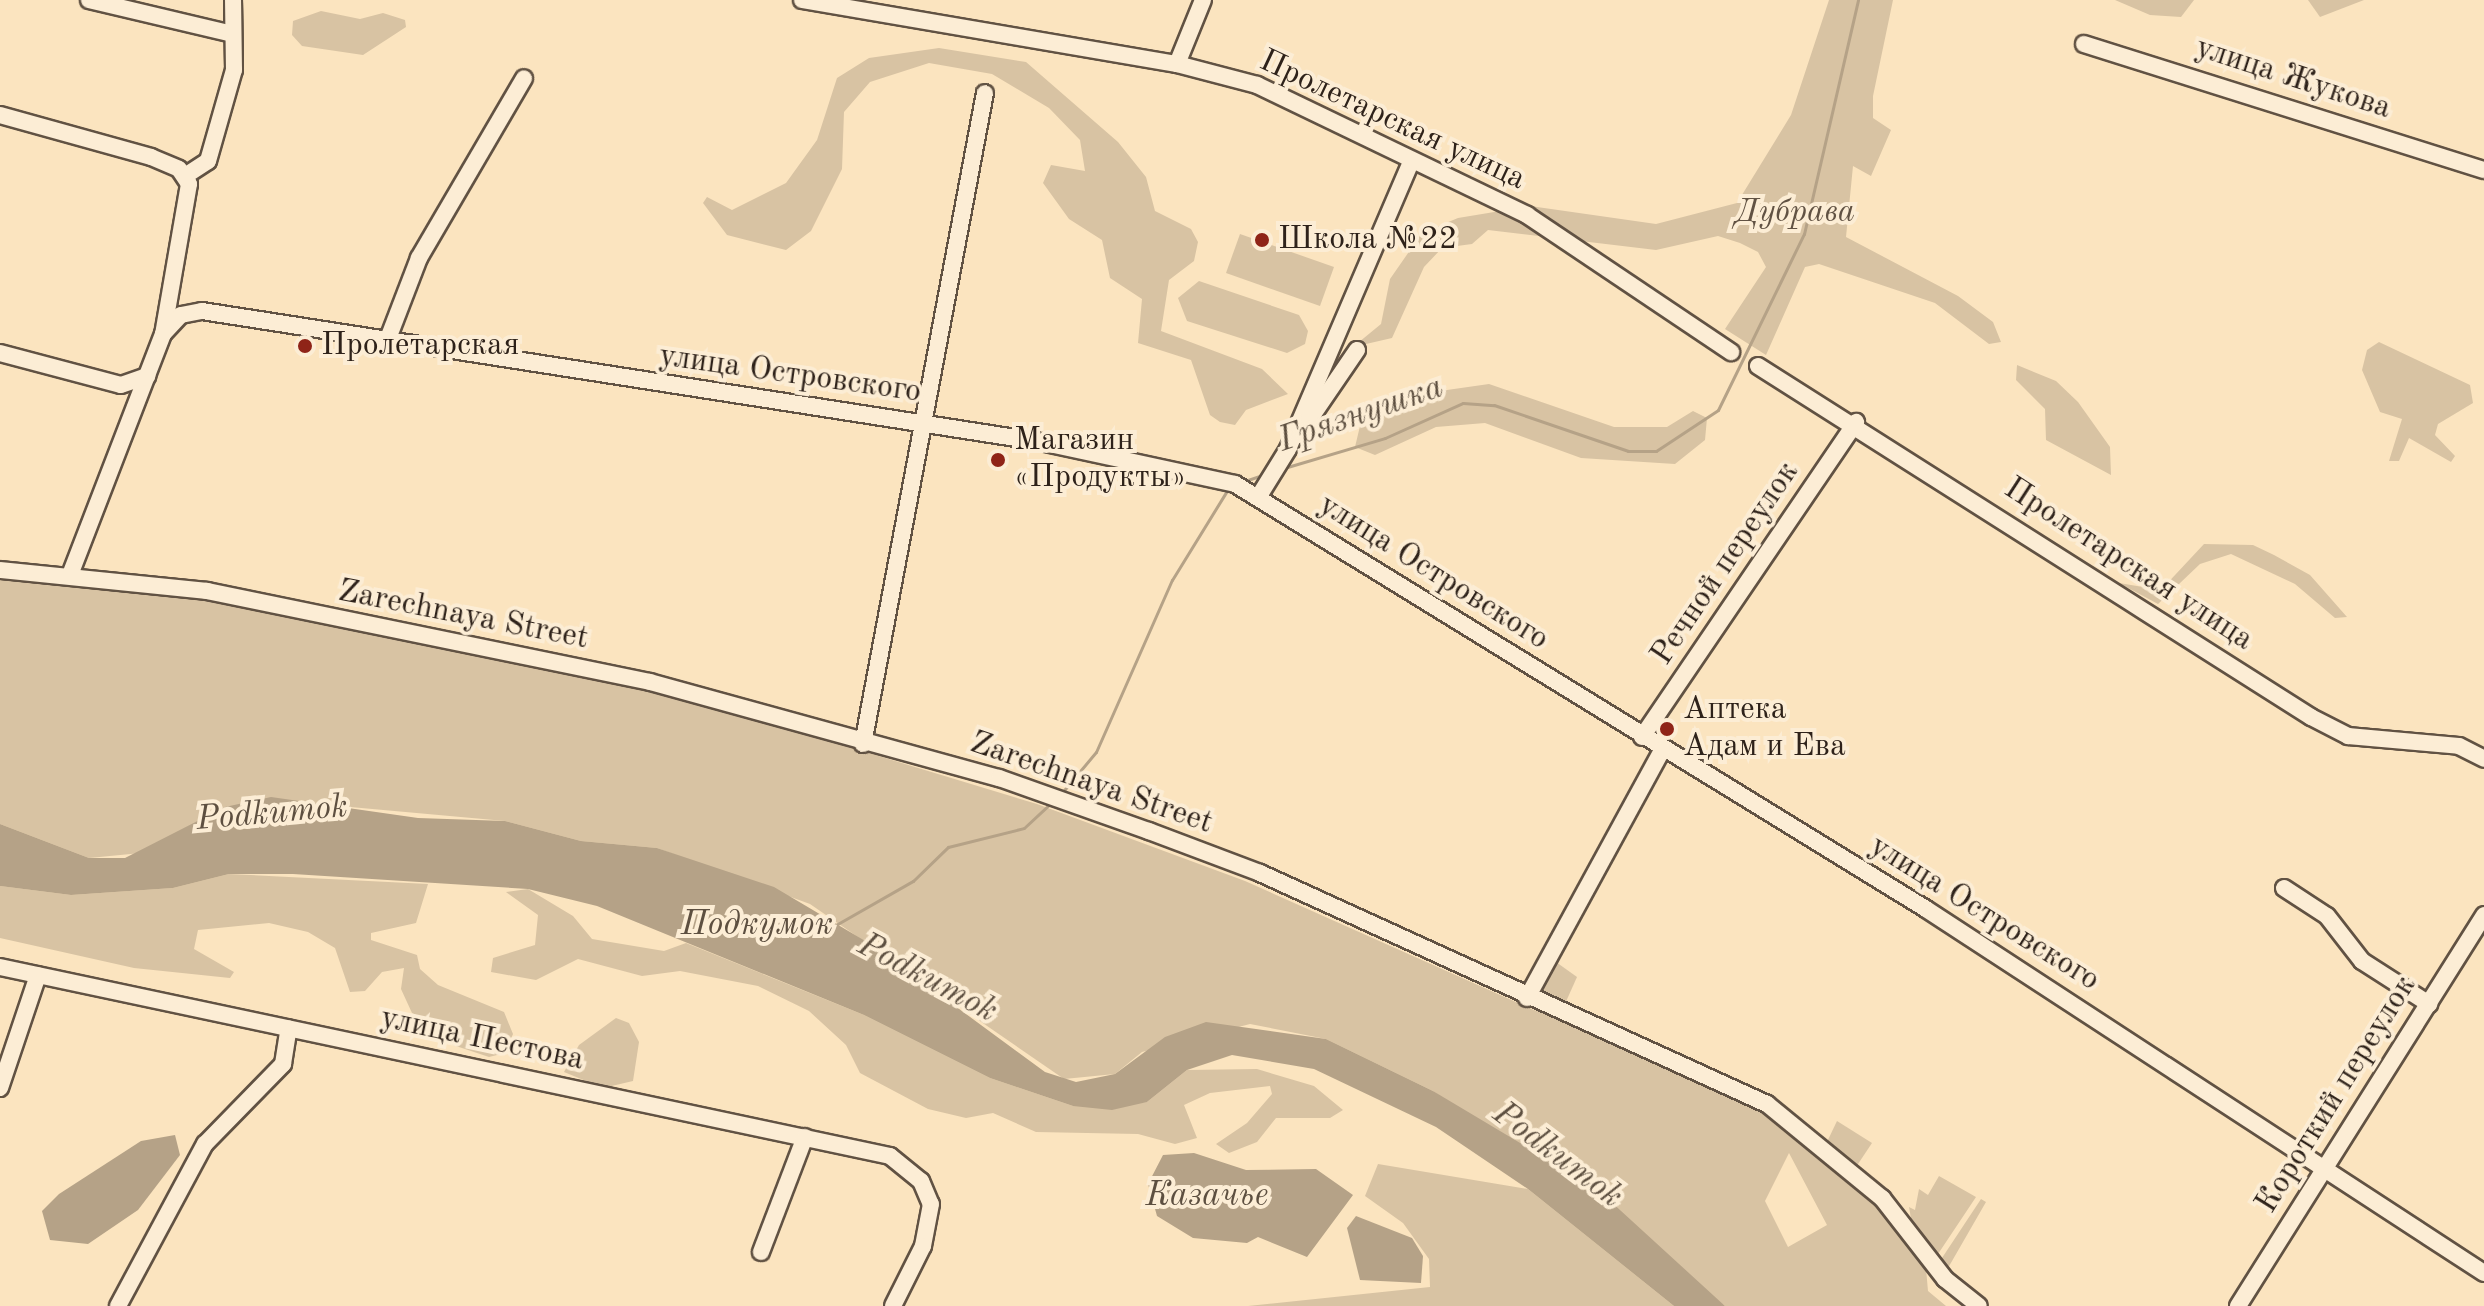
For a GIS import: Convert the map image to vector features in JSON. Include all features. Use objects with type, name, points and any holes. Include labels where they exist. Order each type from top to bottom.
[{"type":"street","points":[[89,0],[229,33]]},
{"type":"street","points":[[185,176],[208,161],[234,70],[229,33],[233,0]]},
{"type":"street","name":"Пролетарская улица","points":[[802,0],[1177,64],[1257,85],[1527,215],[1731,352]]},
{"type":"street","points":[[1177,64],[1203,0]]},
{"type":"street","name":"улица Жукова","points":[[2084,44],[2484,170]]},
{"type":"street","points":[[386,344],[419,258],[524,78]]},
{"type":"street","points":[[863,744],[918,422],[985,93]]},
{"type":"street","points":[[0,115],[151,157],[185,176]]},
{"type":"street","points":[[1255,494],[1271,481],[1288,449],[1412,160]]},
{"type":"street","points":[[71,572],[163,334],[188,203],[185,176]]},
{"type":"street","points":[[175,271],[182,293],[202,311]]},
{"type":"street","points":[[163,334],[181,315],[202,311]]},
{"type":"street","name":"улица Островского","points":[[202,311],[386,344],[918,422],[1220,478],[1255,494],[2325,1164],[2484,1273]]},
{"type":"street","points":[[1288,449],[1357,350]]},
{"type":"street","points":[[0,353],[121,385],[147,376]]},
{"type":"street","name":"Пролетарская улица","points":[[1758,366],[1856,422],[2323,723],[2387,745],[2459,746],[2484,759]]},
{"type":"street","points":[[121,385],[136,404]]},
{"type":"street","name":"Речной переулок","points":[[1642,737],[1856,422]]},
{"type":"street","name":"Zarechnaya Street","points":[[0,570],[71,572],[207,591],[650,682],[1067,803],[1260,873],[1527,998],[1767,1104],[1882,1198],[1945,1279],[1979,1306]]},
{"type":"street","points":[[1527,998],[1662,750]]},
{"type":"street","points":[[2284,888],[2333,922],[2362,961],[2429,1004]]},
{"type":"street","name":"Короткий переулок","points":[[2238,1306],[2484,915]]},
{"type":"street","name":"улица Пестова","points":[[0,967],[890,1156],[921,1181],[931,1204],[923,1246],[893,1306]]},
{"type":"street","points":[[0,1088],[38,975]]},
{"type":"street","points":[[118,1306],[205,1144],[283,1064],[289,1028]]},
{"type":"street","points":[[761,1252],[805,1137]]},
{"type":"green space","name":"Дубрава","points":[[1829,0],[1893,0],[1873,96],[1873,118],[1891,130],[1871,176],[1853,166],[1846,237],[1958,296],[1993,322],[2001,342],[1989,344],[1935,303],[1819,264],[1805,267],[1766,355],[1725,329],[1766,267],[1758,252],[1740,243],[1718,236],[1656,250],[1488,230],[1472,244],[1442,248],[1424,267],[1392,338],[1353,347],[1381,324],[1390,279],[1422,233],[1458,218],[1530,206],[1656,224],[1737,203],[1791,115]]},
{"type":"green space","points":[[2115,0],[2194,0],[2181,17],[2150,15]]},
{"type":"green space","points":[[2308,0],[2364,0],[2320,17]]},
{"type":"green space","points":[[321,11],[360,19],[383,13],[405,20],[406,27],[363,55],[302,46],[292,35],[293,21]]},
{"type":"green space","points":[[939,48],[1026,62],[1118,142],[1146,177],[1155,211],[1191,229],[1198,242],[1194,261],[1169,280],[1161,331],[1262,369],[1288,394],[1246,410],[1235,425],[1220,422],[1210,415],[1191,360],[1138,343],[1142,299],[1110,278],[1102,240],[1069,219],[1043,183],[1051,165],[1085,171],[1080,140],[1049,108],[992,74],[929,63],[870,82],[844,112],[842,169],[811,231],[786,250],[727,235],[703,203],[707,197],[732,210],[786,183],[817,140],[837,78],[869,58]]},
{"type":"green space","points":[[1240,234],[1334,267],[1320,306],[1226,273]]},
{"type":"green space","points":[[1199,281],[1299,315],[1308,331],[1305,344],[1287,353],[1187,321],[1178,298]]},
{"type":"green space","points":[[2379,342],[2470,385],[2473,403],[2438,424],[2435,435],[2455,456],[2451,462],[2409,438],[2399,461],[2389,461],[2402,419],[2380,412],[2362,370],[2367,350]]},
{"type":"green space","points":[[2017,365],[2056,381],[2078,402],[2110,447],[2111,475],[2046,440],[2045,409],[2016,380]]},
{"type":"green space","points":[[1489,384],[1614,427],[1667,427],[1693,411],[1707,418],[1705,440],[1675,464],[1581,458],[1485,423],[1436,427],[1375,455],[1355,447],[1360,426],[1380,414],[1440,391]]},
{"type":"green space","points":[[2204,544],[2253,545],[2274,555],[2310,575],[2347,617],[2335,618],[2295,584],[2231,554],[2200,564],[2158,604],[2119,583],[2161,590]]},
{"type":"green space","points":[[0,573],[218,599],[661,690],[1037,804],[1245,881],[1534,1010],[1606,1034],[1785,1123],[1868,1192],[1925,1257],[1928,1291],[1946,1306],[1725,1306],[1433,1091],[1326,1039],[1250,1024],[1142,1052],[1115,1074],[1064,1079],[810,904],[657,848],[581,841],[505,821],[317,804],[225,807],[141,853],[89,858],[0,824]],"holes":[[[1789,1153],[1827,1225],[1788,1247],[1765,1201]]]},
{"type":"green space","points":[[229,874],[428,884],[416,923],[371,933],[371,940],[417,955],[420,969],[438,985],[504,1012],[513,1034],[505,1053],[489,1057],[453,1045],[441,1027],[412,1013],[401,989],[404,968],[382,972],[365,991],[350,992],[335,948],[308,932],[269,923],[198,930],[194,949],[234,972],[230,978],[134,968],[0,938],[0,886],[71,895],[173,888]]},
{"type":"green space","points":[[528,889],[573,916],[592,939],[664,951],[686,943],[864,1015],[990,1078],[1073,1106],[1147,1102],[1187,1070],[1257,1069],[1314,1086],[1343,1110],[1330,1118],[1276,1118],[1257,1142],[1229,1153],[1216,1144],[1247,1123],[1272,1094],[1270,1086],[1210,1093],[1184,1105],[1197,1138],[1175,1144],[1138,1134],[1036,1132],[993,1113],[966,1118],[928,1109],[860,1073],[846,1045],[809,1011],[758,986],[680,971],[642,976],[578,959],[536,980],[491,972],[493,958],[535,945],[538,915],[506,892]]},
{"type":"green space","points":[[1556,962],[1577,977],[1564,1006],[1539,995]]},
{"type":"green space","points":[[616,1018],[629,1023],[639,1042],[633,1081],[603,1088],[564,1072],[579,1045]]},
{"type":"green space","points":[[1837,1121],[1872,1143],[1856,1167],[1826,1144]]},
{"type":"green space","points":[[1378,1164],[1528,1189],[1674,1306],[1248,1306],[1430,1287],[1429,1259],[1403,1223],[1365,1196]]},
{"type":"green space","points":[[1939,1176],[1976,1197],[1936,1257],[1912,1224],[1909,1207],[1915,1210],[1919,1189],[1928,1195]]},
{"type":"green space","points":[[1981,1199],[1986,1202],[1948,1268],[1972,1291],[1964,1289],[1940,1261]]},
{"type":"water","name":"Подкумок","points":[[271,797],[418,818],[505,821],[581,841],[657,848],[774,887],[872,945],[1045,1072],[1076,1082],[1115,1074],[1165,1037],[1206,1022],[1326,1039],[1433,1091],[1597,1189],[1725,1306],[1674,1306],[1528,1189],[1436,1127],[1314,1069],[1232,1055],[1187,1070],[1147,1102],[1112,1110],[1073,1106],[990,1078],[864,1015],[597,906],[528,889],[293,874],[229,874],[173,888],[71,895],[0,886],[0,824],[89,858],[125,858],[225,807]]},
{"type":"water","points":[[175,1135],[180,1155],[138,1210],[88,1244],[50,1240],[42,1211],[59,1194],[141,1141]]},
{"type":"water","name":"Казачье","points":[[1194,1153],[1246,1170],[1316,1169],[1353,1195],[1307,1257],[1258,1237],[1247,1243],[1193,1238],[1157,1216],[1148,1184],[1163,1155]]},
{"type":"water","points":[[1356,1216],[1412,1238],[1423,1256],[1421,1283],[1360,1280],[1347,1228]]},
{"type":"waterway","name":"Грязнушка","points":[[1284,468],[1385,438],[1463,403],[1494,405],[1628,451],[1656,451],[1718,410],[1804,234],[1858,0]]},
{"type":"waterway","name":"Грязнушка","points":[[1242,482],[1265,474]]},
{"type":"waterway","name":"Грязнушка","points":[[1060,795],[1096,752],[1172,580],[1228,489]]},
{"type":"waterway","name":"Грязнушка","points":[[834,926],[913,881],[948,847],[1024,828],[1052,802]]},
{"type":"place","name":"Школа №22","points":[[1262,240]]},
{"type":"place","name":"Пролетарская","points":[[305,346]]},
{"type":"place","name":"Магазин «Продукты»","points":[[998,460]]},
{"type":"place","name":"Аптека Адам и Ева","points":[[1667,729]]},
{"type":"water label","name":"Podkumok","points":[[272,814]]},
{"type":"water label","name":"Podkumok","points":[[927,979]]},
{"type":"water label","name":"Podkumok","points":[[1557,1156]]}]
